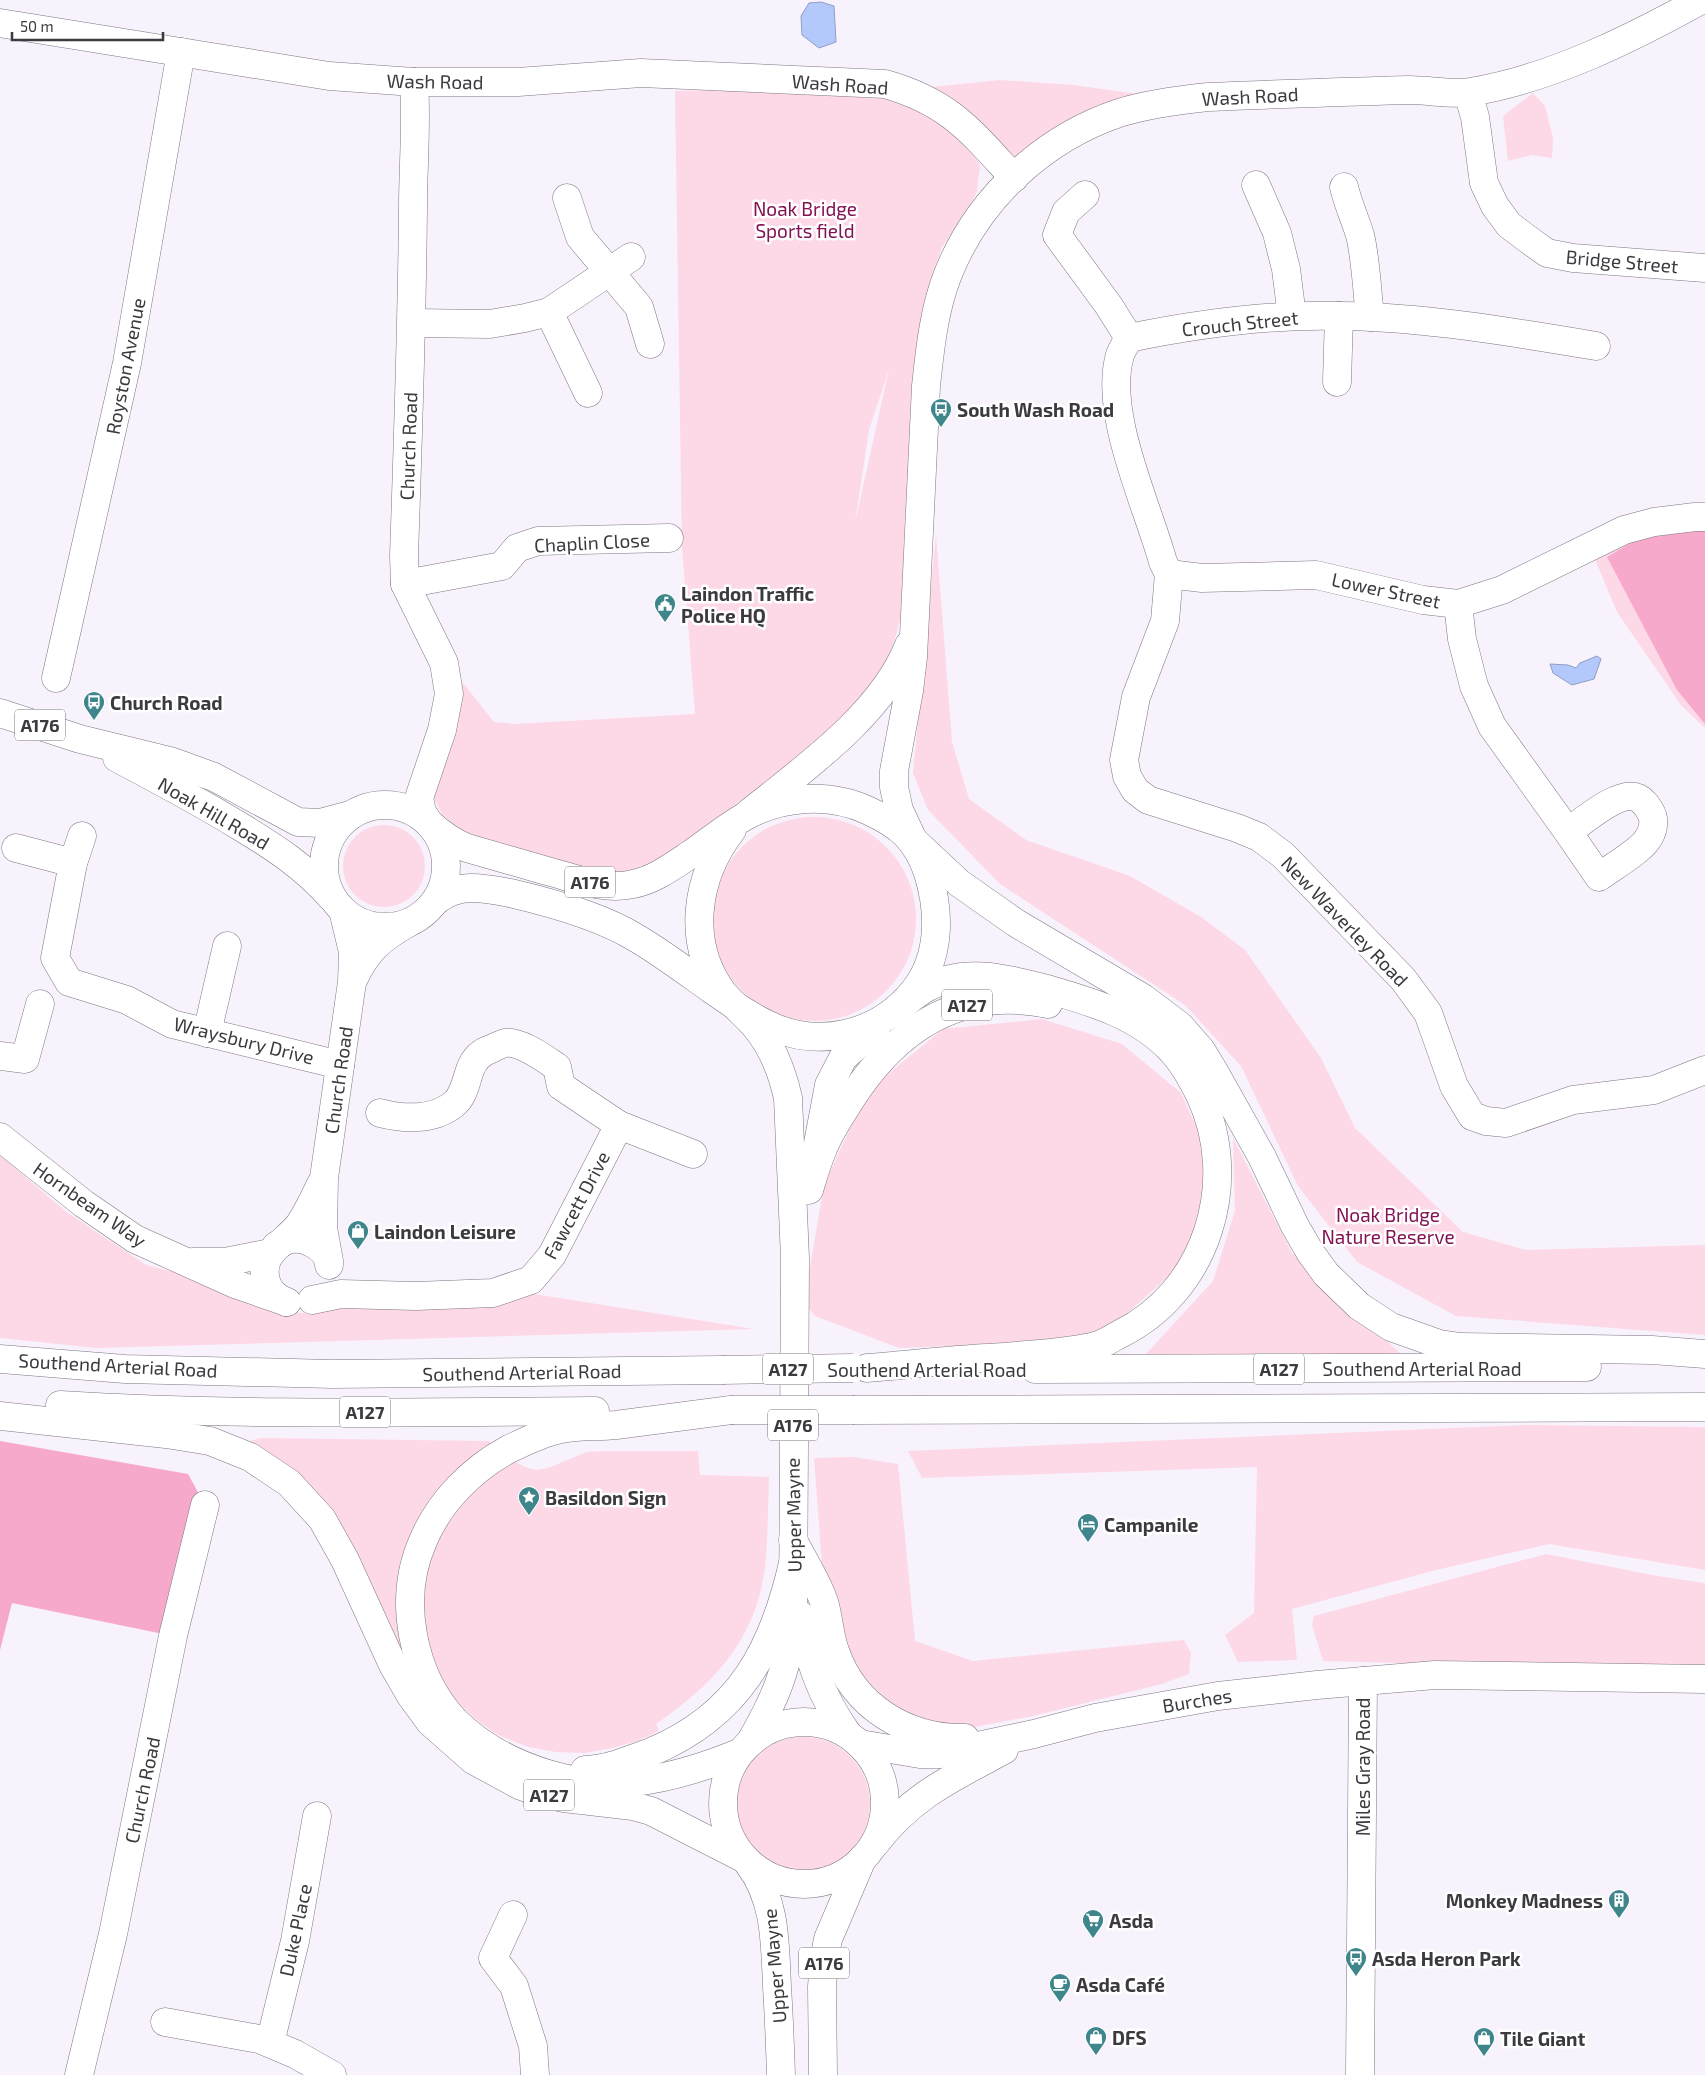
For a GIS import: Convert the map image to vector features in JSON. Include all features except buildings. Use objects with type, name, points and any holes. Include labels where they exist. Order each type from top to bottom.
[{"type":"main road","name":"Wash Road","points":[[0,23],[329,76],[414,82],[518,82],[642,73],[885,84],[906,90],[931,101],[954,116],[977,137],[1014,178],[1064,139],[1090,125],[1119,114],[1173,101],[1208,97],[1422,90],[1468,93],[1507,84],[1600,52],[1650,29],[1701,0]]},
{"type":"main road","name":"Royston Avenue","points":[[56,678],[127,363],[181,52]]},
{"type":"main road","name":"Church Road","points":[[414,82],[416,117],[413,163],[412,323],[404,556],[405,584],[444,663],[449,694],[442,730],[419,798],[422,812],[429,823]]},
{"type":"main road","name":"Bridge Street","points":[[1468,93],[1475,117],[1484,183],[1494,206],[1509,225],[1522,235],[1547,253],[1573,258],[1705,268]]},
{"type":"main road","points":[[914,631],[895,673],[867,709],[818,756],[744,817],[720,847],[701,896],[699,936],[705,960],[723,992],[735,1006],[750,1017],[784,1032],[812,1037],[839,1036],[873,1025],[892,1013],[919,984],[928,964],[936,934],[935,895],[924,860],[899,810],[894,787],[894,771],[909,692],[913,657],[926,386],[934,328],[947,276],[972,226],[992,199],[1014,178]]},
{"type":"main road","points":[[1256,185],[1277,232],[1286,269],[1292,316]]},
{"type":"main road","points":[[1344,187],[1360,234],[1370,317]]},
{"type":"main road","points":[[1086,195],[1066,212],[1057,235],[1109,306],[1129,338],[1120,354],[1116,377],[1117,407],[1130,459],[1163,562],[1169,574]]},
{"type":"main road","points":[[567,198],[580,237],[620,264],[639,308],[650,344]]},
{"type":"main road","points":[[412,323],[490,324],[549,312],[620,264]]},
{"type":"main road","points":[[549,312],[588,393]]},
{"type":"main road","name":"Crouch Street","points":[[1129,338],[1215,324],[1292,316],[1339,316],[1370,317],[1519,333],[1596,346]]},
{"type":"main road","points":[[1337,382],[1339,316]]},
{"type":"main road","name":"Lower Street","points":[[1169,574],[1202,578],[1316,575],[1423,600],[1458,604],[1502,590],[1624,530],[1654,522],[1705,517]]},
{"type":"main road","name":"Chaplin Close","points":[[405,584],[502,566],[516,548],[538,541],[669,538]]},
{"type":"main road","name":"New Waverley Road","points":[[1169,574],[1165,621],[1136,697],[1126,751],[1125,768],[1131,783],[1135,790],[1148,800],[1237,828],[1259,837],[1283,855],[1403,979],[1428,1013],[1454,1086],[1472,1116],[1486,1121],[1506,1123],[1573,1100],[1654,1090],[1705,1070]]},
{"type":"main road","points":[[1458,604],[1462,639],[1474,686],[1492,726],[1568,832]]},
{"type":"main road","name":"Noak Hill Road","points":[[0,712],[80,739],[170,761],[214,777],[298,822],[320,823],[350,815]]},
{"type":"main road","name":"Noak Hill Road","points":[[80,739],[203,804],[264,841],[296,862],[340,906]]},
{"type":"main road","points":[[744,817],[785,802],[827,799],[864,808],[898,827],[960,883],[1008,917],[1143,998],[1180,1026],[1201,1050],[1215,1073],[1262,1158],[1310,1252],[1326,1274],[1359,1306],[1383,1321],[1418,1338],[1439,1344],[1461,1347],[1652,1350],[1705,1354]]},
{"type":"main road","points":[[383,804],[401,806],[417,813],[429,823],[442,842],[446,856],[446,871],[443,886],[436,900],[424,913],[408,923],[390,927],[372,926],[358,921],[340,906],[329,891],[324,875],[324,858],[329,841],[338,827],[350,815],[366,807],[383,804]]},
{"type":"main road","name":"A176","points":[[429,823],[449,840],[467,848],[593,883],[620,886],[643,882],[664,872],[744,817]]},
{"type":"main road","name":"Wraysbury Drive","points":[[82,836],[73,863],[55,958],[69,982],[127,1000],[172,1024],[340,1065]]},
{"type":"main road","points":[[16,848],[73,863]]},
{"type":"main road","name":"A176","points":[[436,900],[453,889],[487,888],[524,897],[609,924],[636,937],[735,1006]]},
{"type":"main road","name":"Church Road","points":[[329,1264],[322,1228],[324,1178],[352,982],[353,952],[340,906]]},
{"type":"main road","name":"Church Road","points":[[352,982],[370,950],[381,939],[408,923]]},
{"type":"main road","points":[[206,1033],[227,946]]},
{"type":"main road","name":"A127","points":[[860,1368],[1047,1354],[1096,1346],[1139,1325],[1157,1311],[1194,1265],[1202,1248],[1214,1205],[1217,1183],[1216,1146],[1208,1114],[1195,1085],[1172,1050],[1140,1024],[1116,1011],[1012,980],[978,976],[939,982],[922,990],[892,1013]]},
{"type":"main road","name":"A127","points":[[809,1190],[822,1151],[830,1134],[869,1072],[890,1049],[912,1032],[953,1009],[974,1002],[1016,1000],[1075,1010],[1105,1020],[1155,1046],[1180,1067],[1195,1085]]},
{"type":"main road","points":[[0,1056],[24,1059],[40,1004]]},
{"type":"main road","name":"Upper Mayne","points":[[735,1006],[754,1024],[768,1042],[784,1078],[788,1098],[795,1258],[793,1628],[783,1676],[776,1696],[745,1747]]},
{"type":"main road","name":"Upper Mayne","points":[[795,1258],[829,1085],[843,1058],[892,1013]]},
{"type":"main road","points":[[380,1113],[400,1118],[413,1118],[436,1113],[455,1104],[466,1086],[471,1068],[481,1052],[506,1043],[532,1050],[557,1067],[562,1086],[619,1125],[693,1154]]},
{"type":"main road","name":"Fawcett Drive","points":[[300,1301],[341,1294],[493,1293],[531,1280],[552,1255],[619,1125]]},
{"type":"main road","name":"Hornbeam Way","points":[[0,1137],[47,1176],[120,1229],[154,1249],[234,1284],[300,1301]]},
{"type":"main road","name":"Church Road","points":[[273,1250],[298,1225],[310,1207],[324,1178]]},
{"type":"main road","name":"Hornbeam Way","points":[[187,1262],[225,1262],[273,1250],[288,1240],[302,1239],[322,1250],[329,1264],[355,1285],[380,1295]]},
{"type":"main road","points":[[273,1250],[265,1263],[264,1275],[268,1288],[276,1297],[300,1301],[322,1292],[327,1283],[329,1264]]},
{"type":"main road","name":"Southend Arterial Road","points":[[0,1359],[125,1369],[332,1374],[860,1368],[1172,1370],[1705,1367]]},
{"type":"main road","name":"Southend Arterial Road","points":[[0,1401],[122,1409],[327,1412],[1705,1408]]},
{"type":"main road","name":"A127","points":[[731,1410],[553,1431],[510,1449],[483,1465],[444,1504],[422,1542],[411,1590],[411,1613],[414,1640],[419,1658],[429,1681],[455,1720],[475,1739],[514,1761],[552,1775],[611,1783],[668,1777],[709,1765],[745,1747]]},
{"type":"main road","name":"A127","points":[[0,1416],[175,1435],[210,1441],[250,1457],[289,1483],[322,1519],[345,1560],[393,1665],[411,1696],[430,1722],[473,1760],[519,1785],[541,1793],[564,1798],[633,1806],[650,1811],[747,1861]]},
{"type":"main road","name":"Church Road","points":[[79,2075],[112,1934],[173,1636],[205,1505]]},
{"type":"main road","points":[[793,1550],[824,1602],[834,1649],[841,1667],[854,1688],[872,1706],[891,1720],[929,1735],[950,1738],[1034,1734]]},
{"type":"main road","name":"A127","points":[[514,1761],[560,1770],[590,1769],[607,1766],[660,1748],[698,1726],[736,1692],[761,1656],[776,1622],[793,1550]]},
{"type":"main road","name":"Upper Mayne","points":[[794,1591],[817,1680],[837,1720],[853,1738]]},
{"type":"main road","name":"Miles Gray Road","points":[[1360,2075],[1362,1681],[1444,1675],[1705,1679]]},
{"type":"main road","name":"Burches","points":[[853,1738],[920,1754],[940,1754],[1034,1734],[1095,1718],[1218,1696],[1362,1681]]},
{"type":"main road","points":[[815,1722],[828,1725],[853,1738],[878,1768],[886,1799],[882,1828],[868,1852],[849,1870],[829,1880],[806,1884],[782,1882],[762,1873],[747,1861],[734,1846],[725,1826],[722,1804],[724,1783],[745,1747],[768,1729],[787,1723],[815,1722]]},
{"type":"main road","name":"Burches","points":[[868,1852],[900,1814],[924,1794],[1034,1734]]},
{"type":"main road","name":"Duke Place","points":[[270,2043],[295,1941],[316,1816]]},
{"type":"main road","name":"A176","points":[[823,2075],[822,1987],[828,1939],[868,1852]]},
{"type":"main road","name":"Upper Mayne","points":[[747,1861],[756,1873],[766,1895],[774,1928],[782,2075]]},
{"type":"main road","points":[[514,1915],[493,1958],[514,1986],[533,2046],[535,2075]]},
{"type":"main road","points":[[165,2022],[259,2039],[295,2054],[332,2075]]},
{"type":"green space","points":[[1000,80],[1073,85],[1153,96],[1006,167],[912,89]]},
{"type":"green space","name":"Noak Bridge Sports field","points":[[761,89],[854,95],[865,98],[883,96],[908,101],[962,138],[980,165],[977,191],[970,207],[942,247],[925,297],[917,355],[903,609],[893,645],[883,669],[853,709],[802,754],[683,845],[639,871],[603,875],[469,837],[442,814],[433,796],[455,703],[463,683],[494,722],[514,724],[695,714],[682,548],[675,91]],"holes":[[[889,369],[855,523],[869,430]]]},
{"type":"green space","points":[[1533,93],[1545,106],[1553,138],[1552,158],[1532,155],[1508,161],[1503,116]]},
{"type":"green space","points":[[1705,523],[1705,728],[1681,705],[1617,612],[1594,557],[1639,533]]},
{"type":"green space","name":"Noak Bridge Nature Reserve","points":[[936,535],[952,742],[969,799],[1026,840],[1130,876],[1201,917],[1245,950],[1321,1058],[1355,1128],[1463,1232],[1526,1250],[1705,1245],[1705,1335],[1456,1316],[1357,1262],[1298,1186],[1241,1066],[1185,1005],[1000,884],[928,810],[913,773]]},
{"type":"green space","points":[[804,817],[824,817],[853,824],[879,840],[893,854],[909,880],[916,909],[916,929],[909,958],[893,984],[879,998],[853,1014],[844,1017],[824,1021],[804,1021],[775,1014],[749,998],[735,984],[719,958],[716,949],[712,929],[712,909],[719,880],[735,854],[749,840],[775,824],[784,821]]},
{"type":"green space","points":[[384,825],[400,828],[413,837],[422,850],[425,866],[422,882],[413,895],[400,904],[384,907],[368,904],[355,895],[346,882],[343,866],[346,850],[355,837],[368,828]]},
{"type":"green space","points":[[1042,1019],[1122,1044],[1181,1093],[1210,1157],[1190,1257],[1104,1334],[982,1345],[899,1348],[815,1316],[804,1303],[824,1185],[867,1091],[943,1029]]},
{"type":"green space","points":[[1233,1138],[1292,1253],[1416,1368],[1146,1354],[1213,1281],[1235,1211]]},
{"type":"green space","points":[[0,1155],[65,1211],[146,1265],[244,1290],[278,1312],[307,1313],[341,1299],[411,1299],[534,1294],[754,1329],[97,1348],[0,1338]]},
{"type":"green space","points":[[1527,1425],[1705,1427],[1705,1570],[1549,1544],[1436,1570],[1292,1609],[1297,1660],[1238,1662],[1225,1635],[1254,1613],[1257,1467],[922,1478],[908,1451]]},
{"type":"green space","points":[[260,1438],[489,1441],[496,1448],[437,1501],[408,1673],[361,1567],[247,1442]]},
{"type":"green space","points":[[698,1451],[700,1475],[769,1477],[767,1547],[762,1585],[755,1610],[745,1633],[732,1654],[698,1691],[656,1724],[659,1731],[637,1741],[613,1748],[584,1753],[556,1752],[528,1747],[498,1735],[475,1719],[454,1698],[436,1670],[420,1616],[426,1555],[460,1498],[510,1459],[525,1467],[536,1470],[548,1468],[587,1452]]},
{"type":"green space","points":[[853,1457],[898,1464],[915,1641],[973,1661],[1184,1640],[1191,1653],[1189,1674],[1162,1684],[1033,1716],[969,1728],[901,1714],[851,1664],[822,1564],[814,1458]]},
{"type":"green space","points":[[1546,1554],[1657,1576],[1705,1583],[1705,1671],[1323,1661],[1312,1625],[1314,1616]]},
{"type":"green space","points":[[803,1737],[829,1742],[840,1748],[850,1757],[859,1767],[865,1778],[870,1804],[865,1830],[859,1841],[850,1851],[840,1860],[829,1866],[803,1871],[777,1866],[766,1860],[756,1851],[747,1841],[741,1830],[736,1804],[741,1778],[747,1767],[756,1757],[766,1748],[777,1742]]},
{"type":"shaded area","points":[[1681,530],[1705,530],[1705,724],[1677,690],[1607,557],[1639,538]]},
{"type":"shaded area","points":[[0,1441],[188,1474],[205,1505],[173,1636],[12,1603],[0,1650]]},
{"type":"water","points":[[821,2],[834,6],[836,42],[819,48],[802,35],[801,16],[809,3]]},
{"type":"water","points":[[1597,656],[1601,659],[1594,679],[1572,685],[1553,673],[1550,664],[1568,665],[1576,668],[1580,663]]},
{"type":"place","name":"South Wash Road","points":[[941,428]]},
{"type":"place","name":"Laindon Traffic Police HQ","points":[[665,623]]},
{"type":"place","name":"Church Road","points":[[94,721]]},
{"type":"place","name":"Laindon Leisure","points":[[358,1250]]},
{"type":"place","name":"Basildon Sign","points":[[529,1516]]},
{"type":"place","name":"Campanile","points":[[1088,1543]]},
{"type":"place","name":"Monkey Madness","points":[[1619,1919]]},
{"type":"place","name":"Asda","points":[[1093,1939]]},
{"type":"place","name":"Asda Heron Park","points":[[1356,1977]]},
{"type":"place","name":"Asda Café","points":[[1060,2003]]},
{"type":"place","name":"DFS","points":[[1096,2056]]},
{"type":"place","name":"Tile Giant","points":[[1484,2057]]}]
